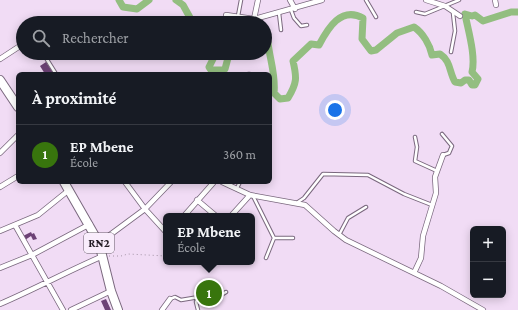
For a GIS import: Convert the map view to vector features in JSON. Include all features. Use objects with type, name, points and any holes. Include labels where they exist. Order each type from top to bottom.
[{"type":"highway","points":[[0,80],[16,105]]},
{"type":"highway","name":"RN2","points":[[65,184],[90,224],[99,243],[111,291],[118,310]]},
{"type":"street","points":[[255,16],[258,0]]},
{"type":"street","points":[[290,0],[293,9]]},
{"type":"street","points":[[265,16],[322,0]]},
{"type":"street","points":[[426,0],[444,6],[460,16]]},
{"type":"street","points":[[226,15],[232,16]]},
{"type":"street","points":[[0,59],[16,49]]},
{"type":"street","points":[[0,153],[16,137]]},
{"type":"street","points":[[414,273],[421,258],[423,236],[436,193],[435,177],[443,155]]},
{"type":"street","points":[[0,186],[16,177]]},
{"type":"street","points":[[126,184],[163,229]]},
{"type":"street","points":[[99,243],[145,209],[169,184]]},
{"type":"street","points":[[186,213],[212,184]]},
{"type":"street","points":[[227,184],[251,195],[269,200],[298,202],[313,210],[339,235],[483,310]]},
{"type":"street","points":[[0,231],[38,215],[69,190]]},
{"type":"street","points":[[234,213],[251,195]]},
{"type":"street","points":[[197,200],[212,213]]},
{"type":"street","points":[[0,268],[32,255],[90,224]]},
{"type":"street","points":[[15,225],[63,310]]},
{"type":"street","points":[[0,304],[47,283],[64,272],[103,256]]},
{"type":"street","points":[[71,310],[111,291]]},
{"type":"street","points":[[162,310],[170,299]]},
{"type":"lane","points":[[238,16],[241,0]]},
{"type":"lane","points":[[366,0],[376,17]]},
{"type":"lane","points":[[416,12],[425,14],[459,0]]},
{"type":"lane","points":[[293,9],[294,18],[301,26],[307,25]]},
{"type":"lane","points":[[279,12],[281,30]]},
{"type":"lane","points":[[451,52],[455,31],[453,13]]},
{"type":"lane","points":[[47,60],[55,72]]},
{"type":"lane","points":[[442,134],[452,146],[449,153],[443,155]]},
{"type":"lane","points":[[415,137],[417,147],[415,161],[437,171]]},
{"type":"lane","points":[[298,202],[304,198],[323,174],[368,175],[404,194],[432,205]]},
{"type":"lane","points":[[237,188],[239,184]]},
{"type":"lane","points":[[251,195],[274,238],[266,258]]},
{"type":"lane","points":[[339,235],[348,218],[366,207]]},
{"type":"lane","points":[[274,238],[293,238]]},
{"type":"lane","points":[[170,299],[175,297],[181,300],[208,295],[218,298],[226,292]]},
{"type":"lane","points":[[198,310],[196,302],[199,297]]},
{"type":"path","points":[[103,256],[121,256],[128,254],[163,256]]},
{"type":"building","points":[[46,62],[53,72],[44,72],[40,66]]},
{"type":"building","points":[[31,232],[32,234],[34,233],[37,239],[33,240],[31,236],[25,240],[23,236]]},
{"type":"building","points":[[106,299],[111,310],[105,310],[101,301]]},
{"type":"waterway","points":[[119,0],[123,7],[137,9],[149,0]]},
{"type":"waterway","points":[[176,0],[183,5],[189,16]]},
{"type":"waterway","points":[[271,60],[274,80],[274,93],[280,99],[288,98],[295,84],[296,76],[293,61],[311,44],[319,45],[336,21],[348,15],[355,15],[363,18],[362,39],[371,51],[376,50],[397,33],[414,27],[426,40],[432,55],[440,54],[444,57],[448,63],[455,82],[461,83],[465,80],[469,80],[472,85],[475,85],[478,79],[472,72],[473,58],[465,14],[472,16],[475,15],[483,21],[511,12],[518,12]]},
{"type":"waterway","points":[[212,60],[209,67],[211,70],[225,69],[227,60]]},
{"type":"place","name":"EP Mbene","points":[[209,293]]}]
